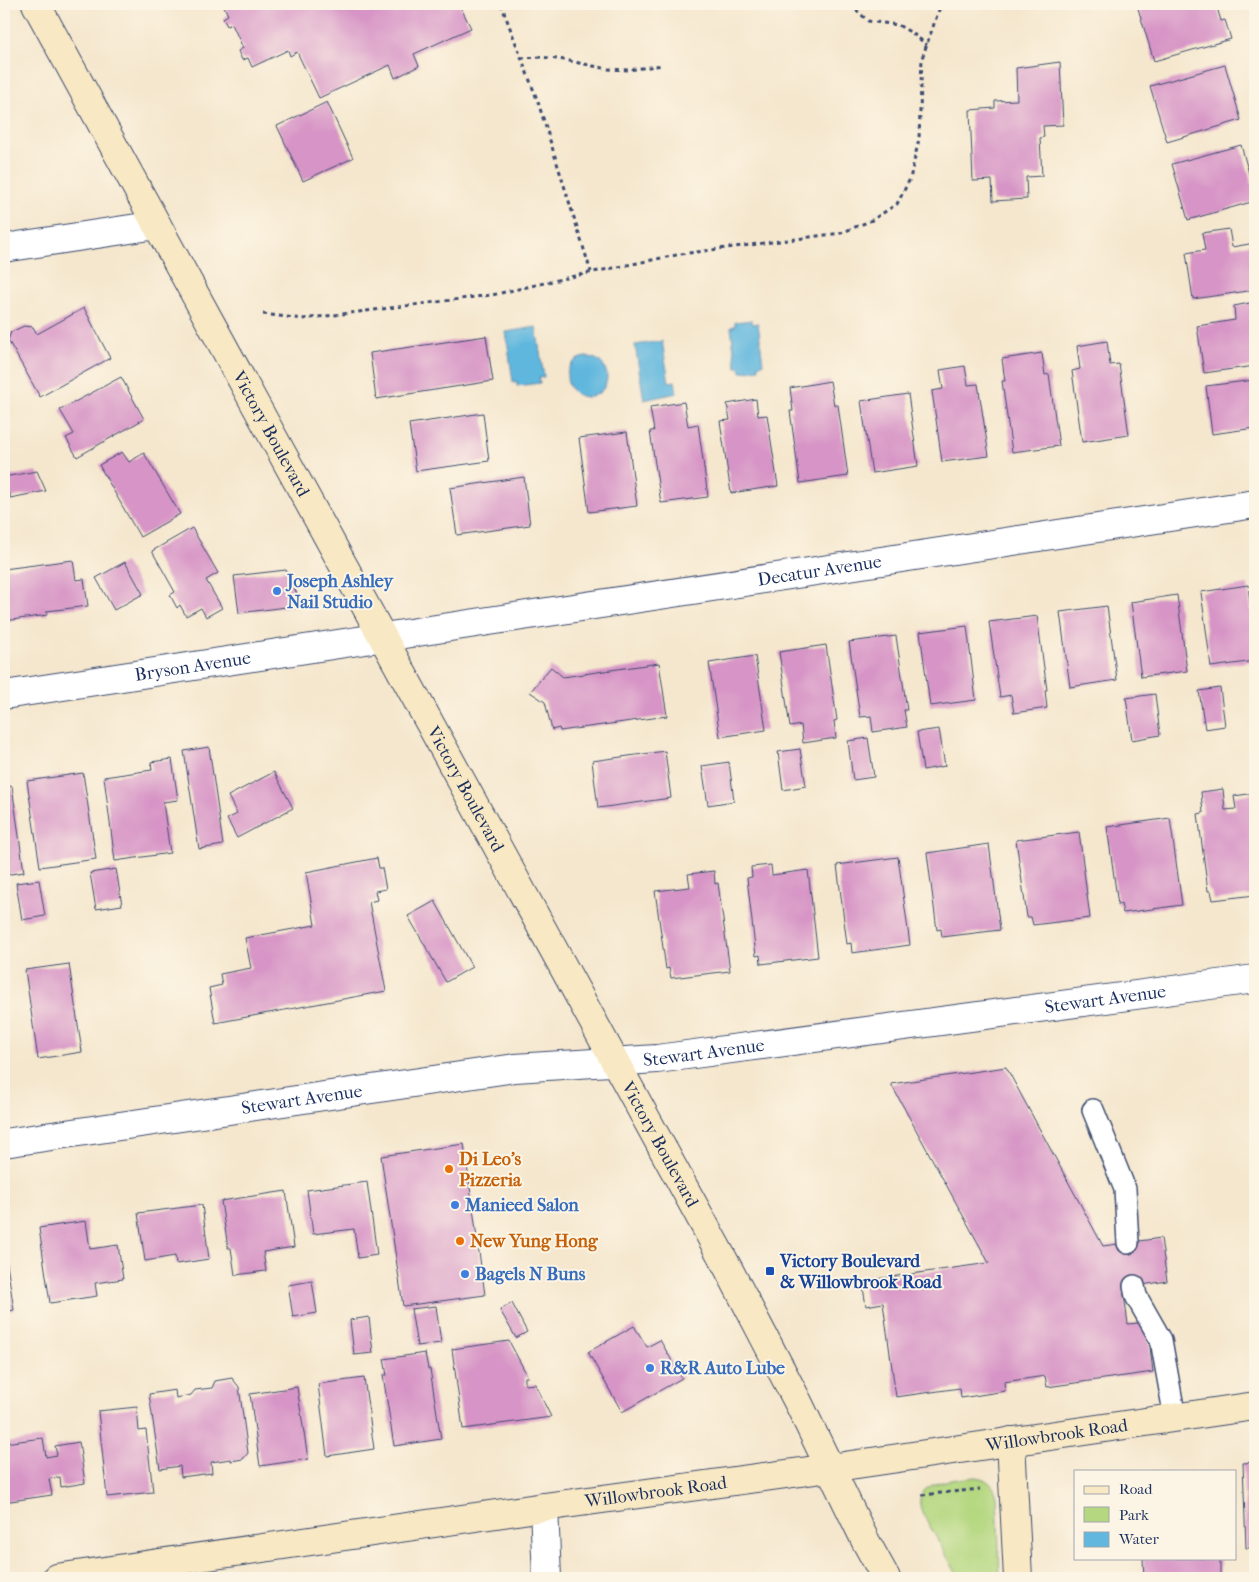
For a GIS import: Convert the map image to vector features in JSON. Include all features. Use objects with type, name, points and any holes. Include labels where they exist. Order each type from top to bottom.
[{"type":"main road","name":"Victory Boulevard","points":[[36,4],[728,1268],[799,1404],[865,1540],[886,1578]]},
{"type":"main road","name":"Willowbrook Road","points":[[56,1578],[114,1574],[544,1507],[830,1468],[1255,1406]]},
{"type":"main road","points":[[1012,1441],[1018,1578]]},
{"type":"street","points":[[4,248],[157,225]]},
{"type":"street","name":"Decatur Avenue","points":[[383,636],[1255,504]]},
{"type":"street","name":"Bryson Avenue","points":[[4,695],[383,636]]},
{"type":"street","name":"Stewart Avenue","points":[[4,1143],[515,1068],[657,1059],[1255,979]]},
{"type":"street","points":[[544,1507],[547,1578]]},
{"type":"lane","points":[[1093,1110],[1125,1189],[1128,1243]]},
{"type":"lane","points":[[1134,1286],[1136,1296],[1161,1340],[1175,1418]]},
{"type":"path","points":[[501,4],[538,102],[591,272]]},
{"type":"path","points":[[850,4],[868,21],[898,25],[927,45]]},
{"type":"path","points":[[263,314],[302,319],[492,295],[681,254],[841,233],[872,220],[896,204],[910,179],[919,139],[922,58],[941,4]]},
{"type":"path","points":[[521,58],[565,60],[608,69],[628,70],[663,65]]},
{"type":"path","points":[[922,1495],[983,1488]]},
{"type":"green space","points":[[975,1477],[989,1483],[997,1496],[1000,1578],[959,1578],[922,1512],[920,1501],[922,1493],[928,1488],[946,1481]]},
{"type":"water","points":[[752,320],[752,324],[758,323],[763,364],[758,365],[759,369],[741,372],[740,367],[736,367],[731,327],[735,326],[735,322]]},
{"type":"water","points":[[536,327],[544,377],[539,378],[540,383],[517,386],[517,381],[513,382],[506,332]]},
{"type":"water","points":[[662,341],[669,382],[675,381],[677,393],[644,400],[635,345]]},
{"type":"water","points":[[591,357],[598,360],[604,366],[607,377],[606,385],[598,394],[591,397],[583,397],[576,394],[568,385],[567,373],[570,366],[579,358]]},
{"type":"building","points":[[223,4],[459,4],[471,28],[414,54],[419,66],[395,78],[390,65],[319,98],[297,52],[290,56],[288,50],[252,67],[248,58],[242,60],[238,51],[243,48],[232,24],[227,26],[223,18],[228,15]]},
{"type":"building","points":[[1216,4],[1221,21],[1225,20],[1231,39],[1154,61],[1137,5]]},
{"type":"building","points":[[1060,62],[1063,125],[1043,126],[1044,137],[1040,138],[1042,176],[1026,177],[1027,199],[993,201],[992,180],[973,181],[970,110],[995,108],[995,101],[1017,100],[1016,68]]},
{"type":"building","points":[[1225,65],[1241,120],[1167,142],[1150,86]]},
{"type":"building","points":[[327,102],[353,158],[303,181],[277,126]]},
{"type":"building","points":[[1241,145],[1255,201],[1188,220],[1172,164]]},
{"type":"building","points":[[1229,229],[1232,247],[1255,243],[1255,290],[1193,299],[1186,253],[1205,250],[1202,233]]},
{"type":"building","points":[[1255,302],[1255,366],[1204,373],[1197,326],[1235,320],[1234,306]]},
{"type":"building","points":[[84,308],[110,358],[40,397],[8,340],[11,332],[24,326],[33,327],[37,334]]},
{"type":"building","points":[[486,336],[493,381],[376,399],[370,353]]},
{"type":"building","points":[[1107,341],[1110,365],[1119,364],[1129,435],[1082,442],[1072,371],[1080,369],[1077,346]]},
{"type":"building","points":[[1042,353],[1045,375],[1049,374],[1059,446],[1012,452],[1002,381],[1005,381],[1002,359]]},
{"type":"building","points":[[965,366],[968,385],[978,384],[989,456],[942,462],[932,391],[943,389],[940,370]]},
{"type":"building","points":[[121,377],[144,419],[77,457],[66,438],[74,434],[60,410]]},
{"type":"building","points":[[1255,380],[1255,428],[1212,434],[1206,386]]},
{"type":"building","points":[[830,381],[834,405],[838,405],[848,476],[800,483],[790,411],[793,411],[790,388]]},
{"type":"building","points":[[908,394],[918,466],[872,473],[861,401]]},
{"type":"building","points":[[756,399],[758,416],[767,415],[778,486],[731,493],[720,421],[730,420],[727,404]]},
{"type":"building","points":[[684,402],[688,426],[698,424],[708,497],[661,503],[650,431],[654,431],[650,407]]},
{"type":"building","points":[[483,413],[489,461],[416,471],[409,424]]},
{"type":"building","points":[[627,432],[637,506],[589,512],[579,438]]},
{"type":"building","points":[[122,452],[129,462],[144,453],[180,514],[140,537],[99,465]]},
{"type":"building","points":[[37,471],[46,491],[10,498],[10,494],[4,495],[4,477]]},
{"type":"building","points":[[524,477],[530,525],[457,535],[450,488]]},
{"type":"building","points":[[192,528],[218,573],[206,580],[222,608],[206,617],[201,608],[186,616],[180,605],[177,608],[170,595],[175,592],[152,551]]},
{"type":"building","points":[[73,560],[76,580],[84,579],[88,606],[47,611],[47,615],[5,621],[4,569]]},
{"type":"building","points":[[125,562],[143,594],[114,610],[96,578]]},
{"type":"building","points":[[286,570],[302,605],[239,613],[234,576]]},
{"type":"building","points":[[1248,585],[1255,640],[1255,661],[1211,667],[1201,592]]},
{"type":"building","points":[[1177,595],[1187,671],[1141,677],[1131,602]]},
{"type":"building","points":[[1107,606],[1117,680],[1070,687],[1060,612]]},
{"type":"building","points":[[1037,616],[1047,690],[1045,690],[1047,708],[1014,713],[1011,695],[1000,697],[989,622]]},
{"type":"building","points":[[967,626],[976,700],[930,706],[920,632]]},
{"type":"building","points":[[896,636],[907,710],[904,710],[907,727],[873,732],[871,716],[860,717],[849,642]]},
{"type":"building","points":[[826,645],[837,720],[834,721],[836,738],[803,743],[801,725],[790,727],[779,652]]},
{"type":"building","points":[[755,656],[766,730],[720,737],[709,663]]},
{"type":"building","points":[[659,663],[667,716],[560,731],[559,728],[552,730],[545,702],[530,692],[551,667],[563,677]]},
{"type":"building","points":[[1220,688],[1225,726],[1205,729],[1199,691]]},
{"type":"building","points":[[1155,694],[1160,735],[1132,740],[1126,698]]},
{"type":"building","points":[[939,729],[945,766],[923,770],[917,732]]},
{"type":"building","points":[[868,738],[874,777],[853,780],[848,741]]},
{"type":"building","points":[[209,747],[223,845],[199,849],[184,751]]},
{"type":"building","points":[[800,749],[806,786],[783,790],[778,752]]},
{"type":"building","points":[[665,751],[671,798],[598,808],[592,761]]},
{"type":"building","points":[[172,759],[178,800],[163,802],[170,853],[115,861],[104,777],[152,770],[151,762]]},
{"type":"building","points":[[729,762],[734,801],[708,805],[702,766]]},
{"type":"building","points":[[274,772],[293,808],[237,838],[227,819],[237,814],[228,796]]},
{"type":"building","points":[[83,773],[96,859],[40,867],[27,781]]},
{"type":"building","points":[[12,786],[24,872],[4,875],[4,787]]},
{"type":"building","points":[[1223,789],[1225,810],[1236,809],[1234,796],[1255,793],[1255,895],[1213,900],[1211,891],[1208,891],[1198,814],[1203,813],[1201,792]]},
{"type":"building","points":[[1170,818],[1182,905],[1123,913],[1121,904],[1118,905],[1107,827]]},
{"type":"building","points":[[1079,832],[1090,918],[1033,925],[1031,917],[1027,917],[1016,840]]},
{"type":"building","points":[[989,844],[1000,930],[942,937],[941,929],[937,930],[927,853]]},
{"type":"building","points":[[898,857],[910,945],[852,953],[851,943],[847,944],[837,865]]},
{"type":"building","points":[[377,858],[379,868],[382,868],[386,889],[375,891],[377,900],[369,902],[386,991],[215,1023],[209,988],[222,985],[220,974],[251,968],[245,938],[315,925],[306,872]]},
{"type":"building","points":[[771,865],[772,875],[808,870],[818,957],[761,964],[760,955],[756,956],[747,878],[752,877],[751,867]]},
{"type":"building","points":[[116,869],[122,905],[96,909],[90,873]]},
{"type":"building","points":[[714,871],[715,884],[718,883],[730,971],[671,978],[669,968],[666,969],[655,891],[690,887],[688,874]]},
{"type":"building","points":[[39,880],[45,916],[22,920],[16,883]]},
{"type":"building","points":[[435,901],[472,967],[446,982],[408,916]]},
{"type":"building","points":[[69,964],[82,1052],[38,1059],[25,970]]},
{"type":"building","points":[[4,1033],[9,1065],[4,1066]]},
{"type":"building","points":[[1006,1067],[1103,1246],[1161,1238],[1167,1281],[1123,1288],[1128,1324],[1147,1322],[1153,1372],[1047,1387],[1045,1376],[1004,1382],[1005,1391],[961,1398],[960,1388],[896,1397],[883,1303],[866,1306],[862,1281],[989,1263],[891,1084]]},
{"type":"building","points":[[464,1144],[485,1295],[403,1306],[381,1156]]},
{"type":"building","points":[[367,1182],[377,1255],[358,1258],[354,1229],[313,1234],[307,1190]]},
{"type":"building","points":[[286,1191],[294,1247],[263,1252],[266,1271],[235,1275],[231,1248],[228,1248],[221,1201]]},
{"type":"building","points":[[202,1205],[209,1259],[176,1264],[175,1256],[145,1261],[138,1213]]},
{"type":"building","points":[[86,1221],[90,1249],[118,1245],[123,1279],[95,1283],[97,1296],[50,1303],[39,1228]]},
{"type":"building","points":[[4,1245],[14,1310],[4,1312]]},
{"type":"building","points":[[312,1281],[317,1313],[293,1317],[288,1285]]},
{"type":"building","points":[[512,1303],[527,1332],[516,1338],[500,1310]]},
{"type":"building","points":[[436,1306],[441,1343],[417,1346],[411,1309]]},
{"type":"building","points":[[369,1317],[373,1353],[354,1355],[350,1320]]},
{"type":"building","points":[[634,1326],[647,1347],[660,1340],[682,1378],[622,1412],[588,1352]]},
{"type":"building","points":[[509,1341],[528,1377],[525,1377],[525,1385],[535,1384],[551,1417],[463,1429],[452,1349]]},
{"type":"building","points":[[425,1353],[428,1369],[430,1369],[441,1439],[394,1446],[383,1375],[387,1375],[384,1359]]},
{"type":"building","points":[[232,1378],[239,1387],[248,1453],[243,1459],[211,1462],[212,1473],[181,1477],[180,1466],[160,1469],[149,1394],[175,1390],[176,1398],[191,1395],[195,1390],[212,1388],[215,1381]]},
{"type":"building","points":[[364,1378],[374,1449],[327,1456],[318,1384]]},
{"type":"building","points":[[297,1387],[308,1459],[260,1466],[250,1394]]},
{"type":"building","points":[[137,1407],[139,1431],[146,1430],[153,1492],[107,1497],[98,1411]]},
{"type":"building","points":[[43,1438],[46,1457],[57,1455],[55,1446],[79,1442],[85,1483],[61,1487],[60,1477],[49,1479],[52,1495],[4,1502],[4,1443]]},
{"type":"building","points":[[1255,1462],[1254,1561],[1253,1548],[1246,1548],[1243,1463]]},
{"type":"building","points":[[1143,1560],[1220,1560],[1220,1578],[1144,1578]]},
{"type":"place","name":"Joseph Ashley Nail Studio","points":[[277,591]]},
{"type":"place","name":"Di Leo's Pizzeria","points":[[449,1169]]},
{"type":"place","name":"Manieed Salon","points":[[455,1205]]},
{"type":"place","name":"New Yung Hong","points":[[460,1241]]},
{"type":"place","name":"Victory Boulevard & Willowbrook Road","points":[[770,1271]]},
{"type":"place","name":"Bagels N Buns","points":[[465,1274]]},
{"type":"place","name":"R&R Auto Lube","points":[[650,1368]]}]
